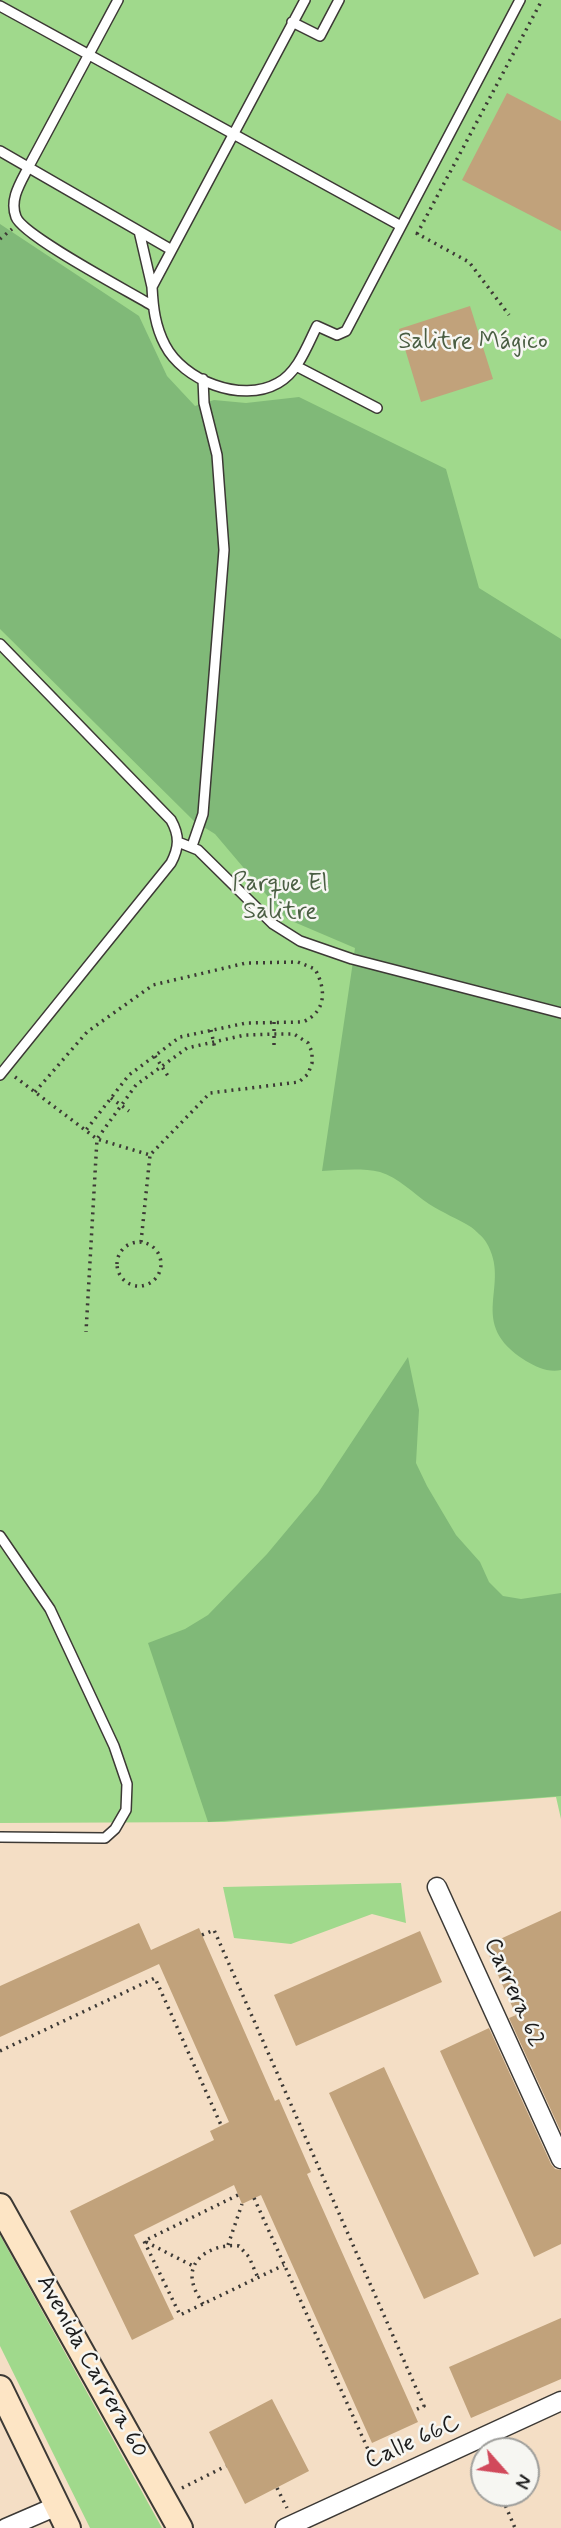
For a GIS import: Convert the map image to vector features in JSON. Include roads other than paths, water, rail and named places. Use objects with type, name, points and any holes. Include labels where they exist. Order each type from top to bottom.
[{"type":"main road","name":"Avenida Carrera 60","points":[[0,2206],[180,2528]]},
{"type":"main road","points":[[0,2388],[62,2517]]},
{"type":"street","name":"Carrera 62","points":[[437,1886],[561,2159]]},
{"type":"street","name":"Calle 66C","points":[[286,2519],[561,2401]]},
{"type":"street","points":[[6,2528],[62,2517]]},
{"type":"lane","points":[[118,0],[29,166],[15,194],[13,205],[19,223],[62,254],[153,306]]},
{"type":"lane","points":[[152,287],[304,0]]},
{"type":"lane","points":[[292,22],[320,36],[339,0]]},
{"type":"lane","points":[[139,231],[152,287],[156,324],[175,360],[202,380],[243,391],[259,390],[277,384],[296,366],[317,326],[337,335],[346,331],[520,0]]},
{"type":"lane","points":[[0,6],[401,226]]},
{"type":"lane","points":[[0,150],[170,249]]},
{"type":"lane","points":[[296,366],[377,408]]},
{"type":"lane","points":[[192,846],[203,814],[224,550],[218,466],[204,403],[202,380]]},
{"type":"lane","points":[[0,644],[171,820],[176,828],[178,842],[171,863],[2,1072]]},
{"type":"lane","points":[[178,842],[192,846],[218,867],[273,924],[300,941],[352,959],[561,1013]]},
{"type":"lane","points":[[0,1536],[50,1609],[114,1746],[127,1784],[126,1810],[115,1829],[105,1838],[0,1837]]},
{"type":"park label","name":"Salitre Mágico","points":[[473,343]]},
{"type":"park label","name":"Parque El Salitre","points":[[280,899]]}]
